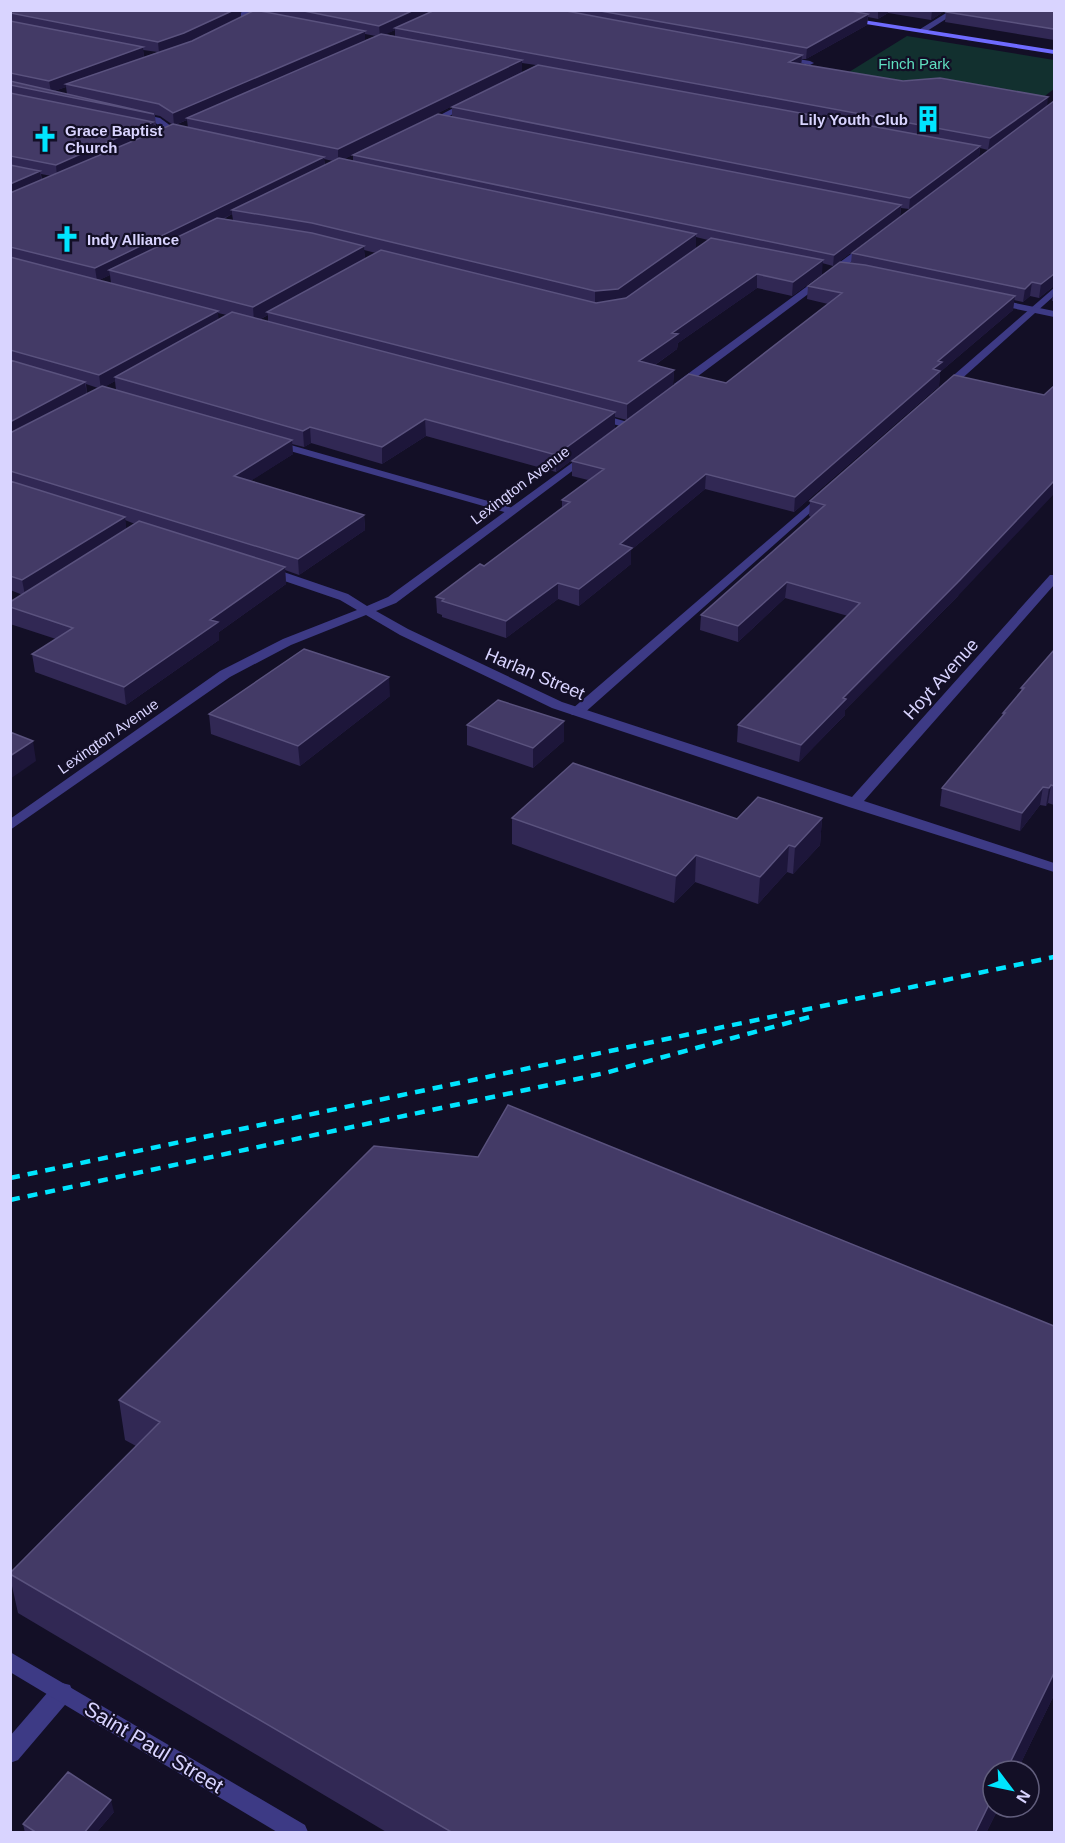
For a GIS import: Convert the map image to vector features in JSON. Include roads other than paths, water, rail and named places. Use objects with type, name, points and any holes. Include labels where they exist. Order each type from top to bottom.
[{"type":"street","points":[[921,32],[957,10]]},
{"type":"street","points":[[236,14],[254,14]]},
{"type":"street","points":[[240,25],[254,14]]},
{"type":"street","points":[[841,18],[1054,52]]},
{"type":"street","points":[[775,57],[810,63]]},
{"type":"street","points":[[419,128],[479,99]]},
{"type":"street","points":[[122,112],[157,120],[175,132]]},
{"type":"street","points":[[439,118],[450,121]]},
{"type":"street","points":[[156,130],[185,131]]},
{"type":"street","points":[[165,136],[175,132]]},
{"type":"street","points":[[665,396],[877,238]]},
{"type":"street","points":[[817,269],[854,272]]},
{"type":"street","points":[[931,400],[1054,291]]},
{"type":"street","points":[[988,300],[1054,314]]},
{"type":"street","points":[[581,413],[627,425]]},
{"type":"street","points":[[618,432],[637,418]]},
{"type":"street","points":[[263,441],[512,511]]},
{"type":"street","name":"Lexington Avenue","points":[[10,826],[225,674],[287,642],[392,600],[599,446]]},
{"type":"street","points":[[577,712],[834,486]]},
{"type":"street","name":"Harlan Street","points":[[260,568],[336,593],[404,632],[485,672],[577,712],[1054,868]]},
{"type":"street","name":"Hoyt Avenue","points":[[854,804],[1054,578]]},
{"type":"street","name":"Saint Paul Street","points":[[10,1661],[297,1833]]},
{"type":"street","points":[[10,1753],[62,1692]]},
{"type":"railway","points":[[10,1178],[1054,957]]},
{"type":"railway","points":[[10,1200],[605,1073],[813,1016]]},
{"type":"place","name":"Lily Youth Club","points":[[928,119]]},
{"type":"place","name":"Grace Baptist Church","points":[[45,139]]},
{"type":"place","name":"Indy Alliance","points":[[67,239]]},
{"type":"park label","name":"Finch Park","points":[[914,63]]}]
